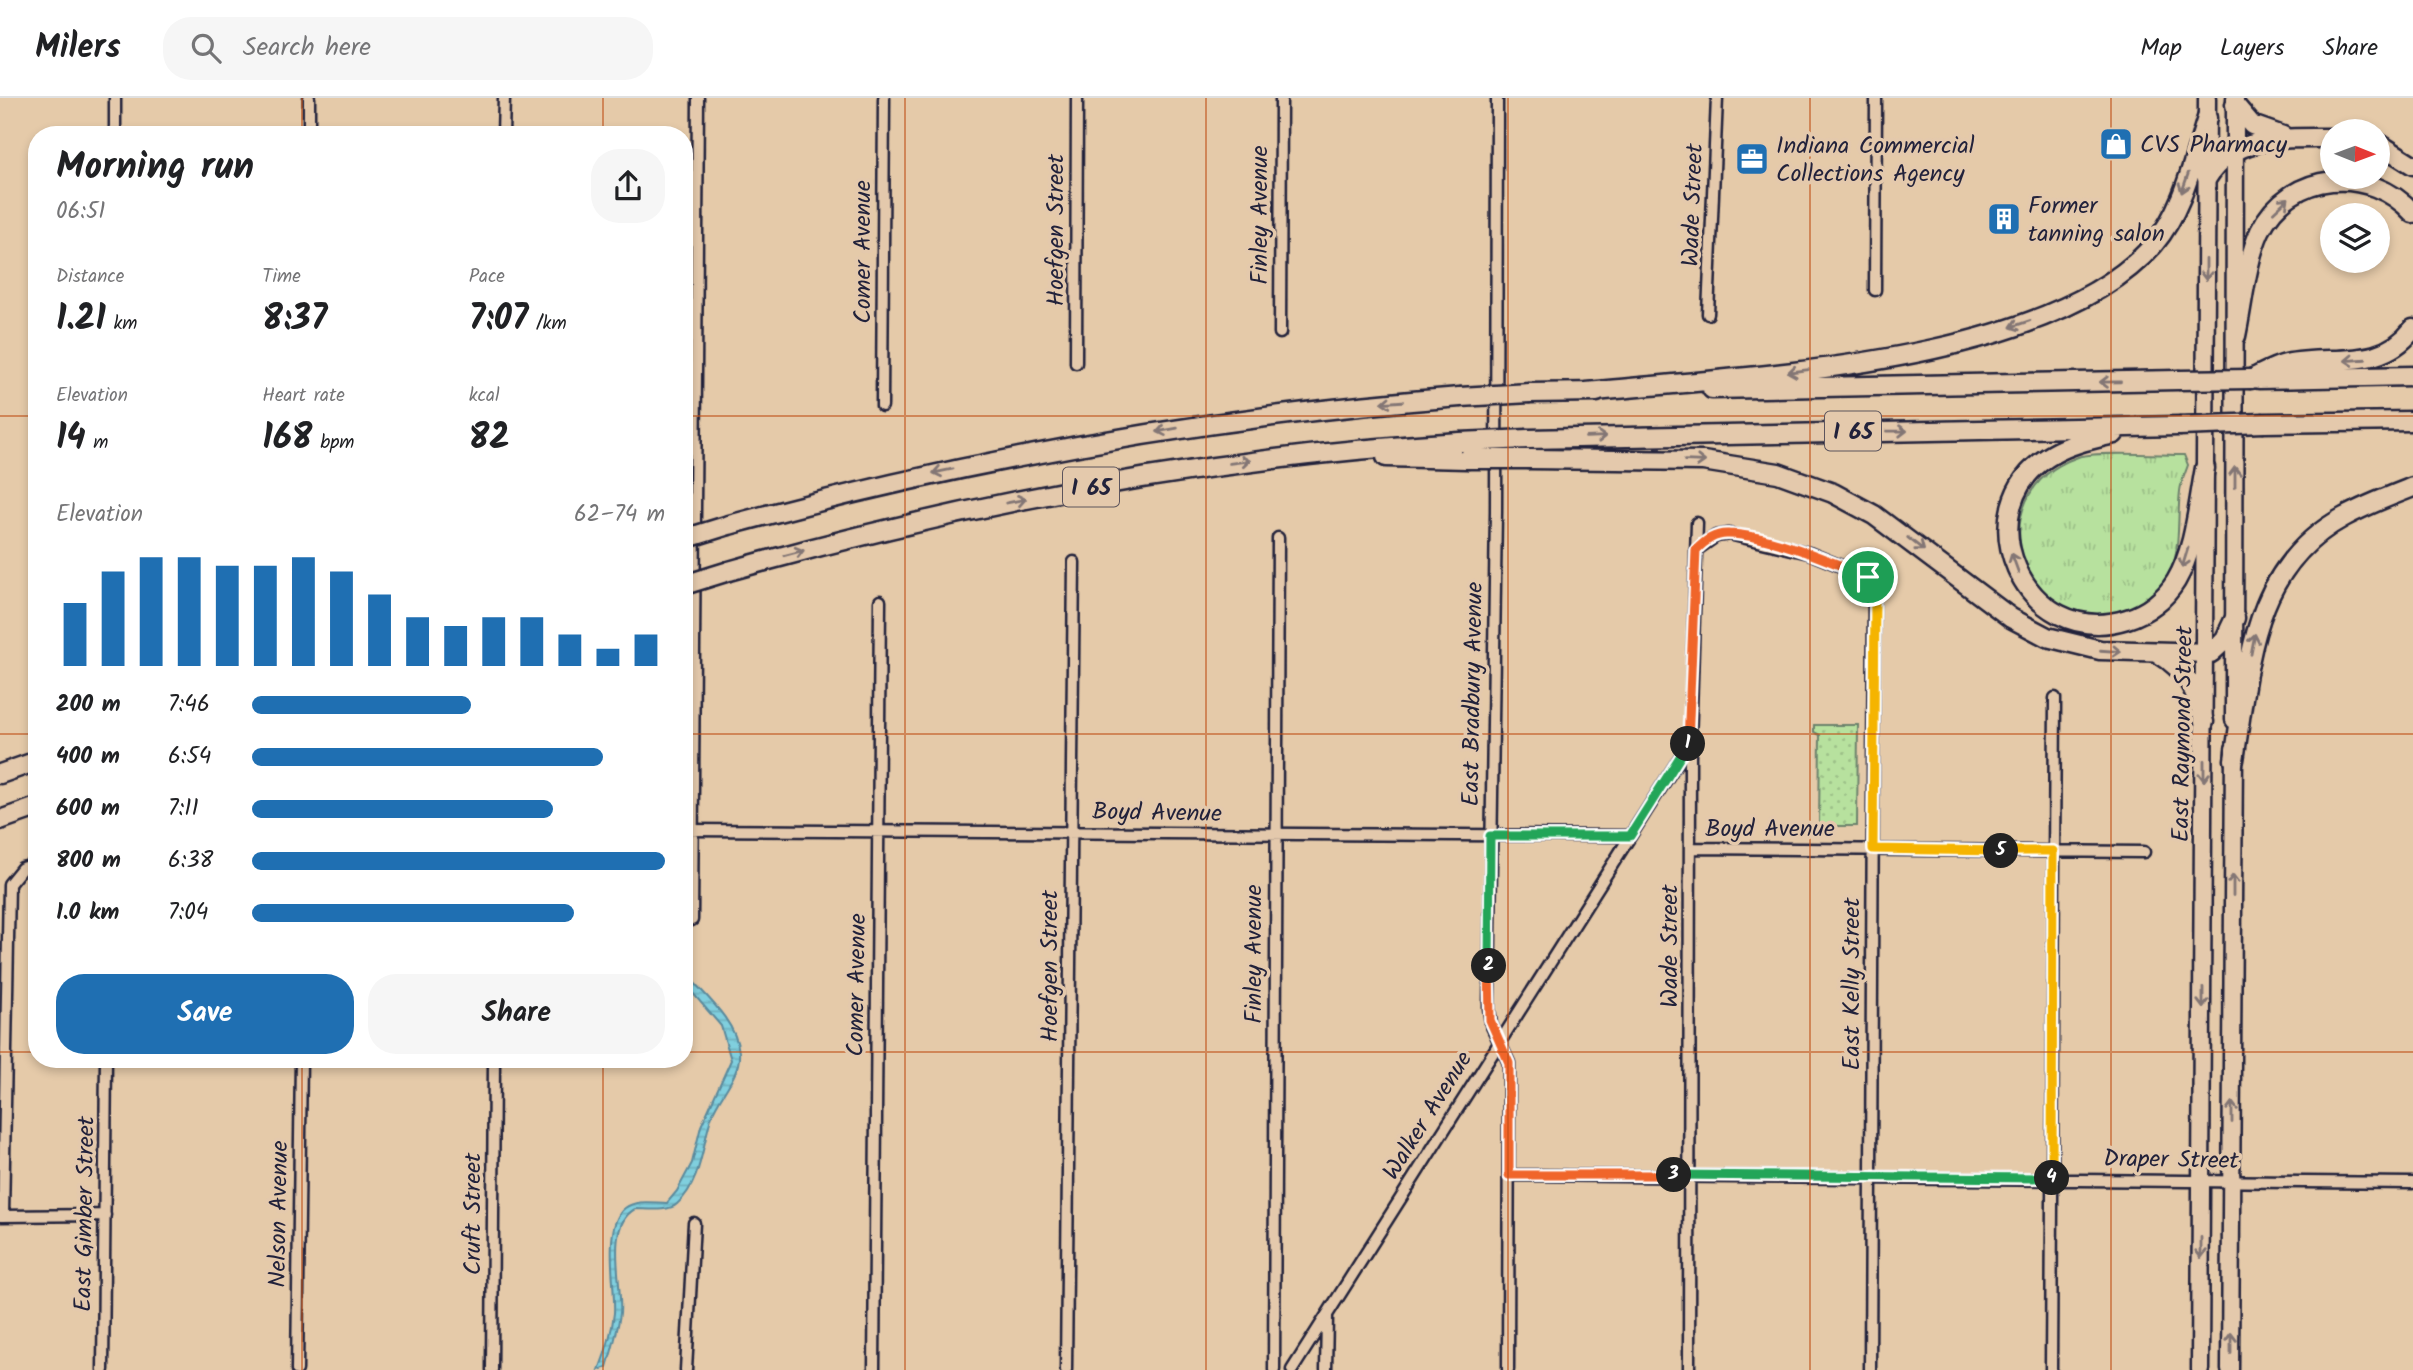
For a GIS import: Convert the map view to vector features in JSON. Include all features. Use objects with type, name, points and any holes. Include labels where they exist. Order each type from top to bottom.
[{"type":"highway","points":[[2235,102],[2254,126],[2274,135],[2294,138]]},
{"type":"highway","points":[[1586,392],[1785,372],[1912,354],[2003,329],[2078,301],[2110,284],[2135,265],[2165,230],[2181,196],[2207,118]]},
{"type":"highway","points":[[2207,178],[2219,161],[2235,149],[2257,142],[2320,138]]},
{"type":"highway","points":[[2390,151],[2413,165]]},
{"type":"highway","points":[[2236,336],[2258,237],[2275,210],[2290,196],[2321,183],[2354,180],[2386,191],[2413,213]]},
{"type":"highway","points":[[2262,376],[2286,364],[2368,359],[2393,348],[2413,329]]},
{"type":"highway","name":"I 65","points":[[693,536],[864,489],[1032,452],[1261,416],[1460,397],[1530,393],[2262,376],[2413,376]]},
{"type":"highway","name":"I 65","points":[[693,582],[952,514],[1163,474],[1289,456],[1464,450],[1528,439],[2413,421]]},
{"type":"highway","points":[[2144,427],[2056,452],[2036,466],[2016,495],[2008,528],[2014,563],[2028,589],[2050,609],[2071,619],[2106,623],[2135,617],[2162,599],[2177,580],[2186,560],[2205,468]]},
{"type":"highway","points":[[1464,450],[1529,459],[1703,461],[1778,473],[1833,493],[1884,522],[2002,612],[2036,632],[2088,648],[2205,654],[2224,641],[2235,618]]},
{"type":"highway","points":[[2234,760],[2256,629],[2278,577],[2303,547],[2335,522],[2413,487]]},
{"type":"highway","points":[[2158,653],[2174,662],[2190,680],[2204,722]]},
{"type":"highway","points":[[0,774],[28,764]]},
{"type":"highway","points":[[0,820],[28,810]]},
{"type":"main road","name":"East Raymond Street","points":[[2200,1370],[2207,98]]},
{"type":"main road","name":"East Raymond Street","points":[[2230,1370],[2235,102]]},
{"type":"street","points":[[115,98],[115,126]]},
{"type":"street","points":[[309,98],[309,126]]},
{"type":"street","points":[[503,98],[503,126]]},
{"type":"street","points":[[693,464],[698,98]]},
{"type":"street","name":"Comer Avenue","points":[[881,407],[884,98]]},
{"type":"street","name":"Hoefgen Street","points":[[1076,363],[1077,98]]},
{"type":"street","name":"Finley Avenue","points":[[1279,333],[1281,98]]},
{"type":"street","name":"East Bradbury Avenue","points":[[1497,98],[1496,511],[1489,1008],[1491,1024],[1509,1063],[1508,1370]]},
{"type":"street","name":"Wade Street","points":[[1708,314],[1717,98]]},
{"type":"street","points":[[1875,98],[1875,290]]},
{"type":"street","name":"Wade Street","points":[[1689,1370],[1690,741],[1697,523]]},
{"type":"street","name":"East Kelly Street","points":[[1696,550],[1716,536],[1729,534],[1794,548],[1868,577],[1874,585],[1870,1370]]},
{"type":"street","name":"Finley Avenue","points":[[1274,1370],[1278,538]]},
{"type":"street","name":"Hoefgen Street","points":[[1066,1370],[1073,562]]},
{"type":"street","name":"Comer Avenue","points":[[873,1370],[880,601]]},
{"type":"street","points":[[2051,1370],[2055,698]]},
{"type":"street","name":"Walker Avenue","points":[[1292,1370],[1690,741]]},
{"type":"street","name":"Boyd Avenue","points":[[693,830],[1630,836]]},
{"type":"street","name":"Boyd Avenue","points":[[1690,848],[2144,852]]},
{"type":"street","points":[[28,866],[22,868],[9,884],[3,1038],[1,1216],[105,1216]]},
{"type":"street","name":"East Gimber Street","points":[[103,1370],[106,1068]]},
{"type":"street","name":"Nelson Avenue","points":[[297,1370],[301,1068]]},
{"type":"street","name":"Cruft Street","points":[[492,1370],[494,1068]]},
{"type":"street","name":"Draper Street","points":[[1509,1175],[2413,1183]]},
{"type":"street","points":[[686,1370],[694,1223]]},
{"type":"street","points":[[1326,1370],[1327,1315]]},
{"type":"green space","points":[[2087,455],[2184,455],[2188,465],[2180,491],[2175,557],[2172,569],[2158,592],[2136,607],[2121,612],[2087,615],[2059,606],[2037,586],[2024,560],[2020,530],[2026,501],[2045,476],[2078,457]]},
{"type":"green space","points":[[1814,725],[1858,725],[1857,826],[1819,826],[1820,735],[1814,732]]},
{"type":"water","points":[[693,981],[720,1011],[733,1031],[739,1052],[737,1069],[712,1115],[696,1174],[685,1195],[673,1207],[658,1210],[635,1209],[626,1217],[620,1228],[617,1242],[619,1320],[607,1367],[599,1370],[614,1313],[612,1242],[618,1216],[625,1208],[635,1203],[667,1203],[677,1191],[692,1163],[701,1126],[731,1060],[721,1026],[693,993]]},
{"type":"place","name":"CVS Pharmacy","points":[[2116,144]]},
{"type":"place","name":"Indiana Commercial Collections Agency","points":[[1752,159]]},
{"type":"place","name":"Former tanning salon","points":[[2004,219]]},
{"type":"route","points":[[1729,534],[1794,548],[1868,577],[1874,585],[1875,598],[1873,849],[2053,851],[2052,1178],[1509,1175],[1509,1063],[1491,1024],[1489,1008],[1490,836],[1630,836],[1690,741],[1696,550],[1706,541],[1729,534]]}]
